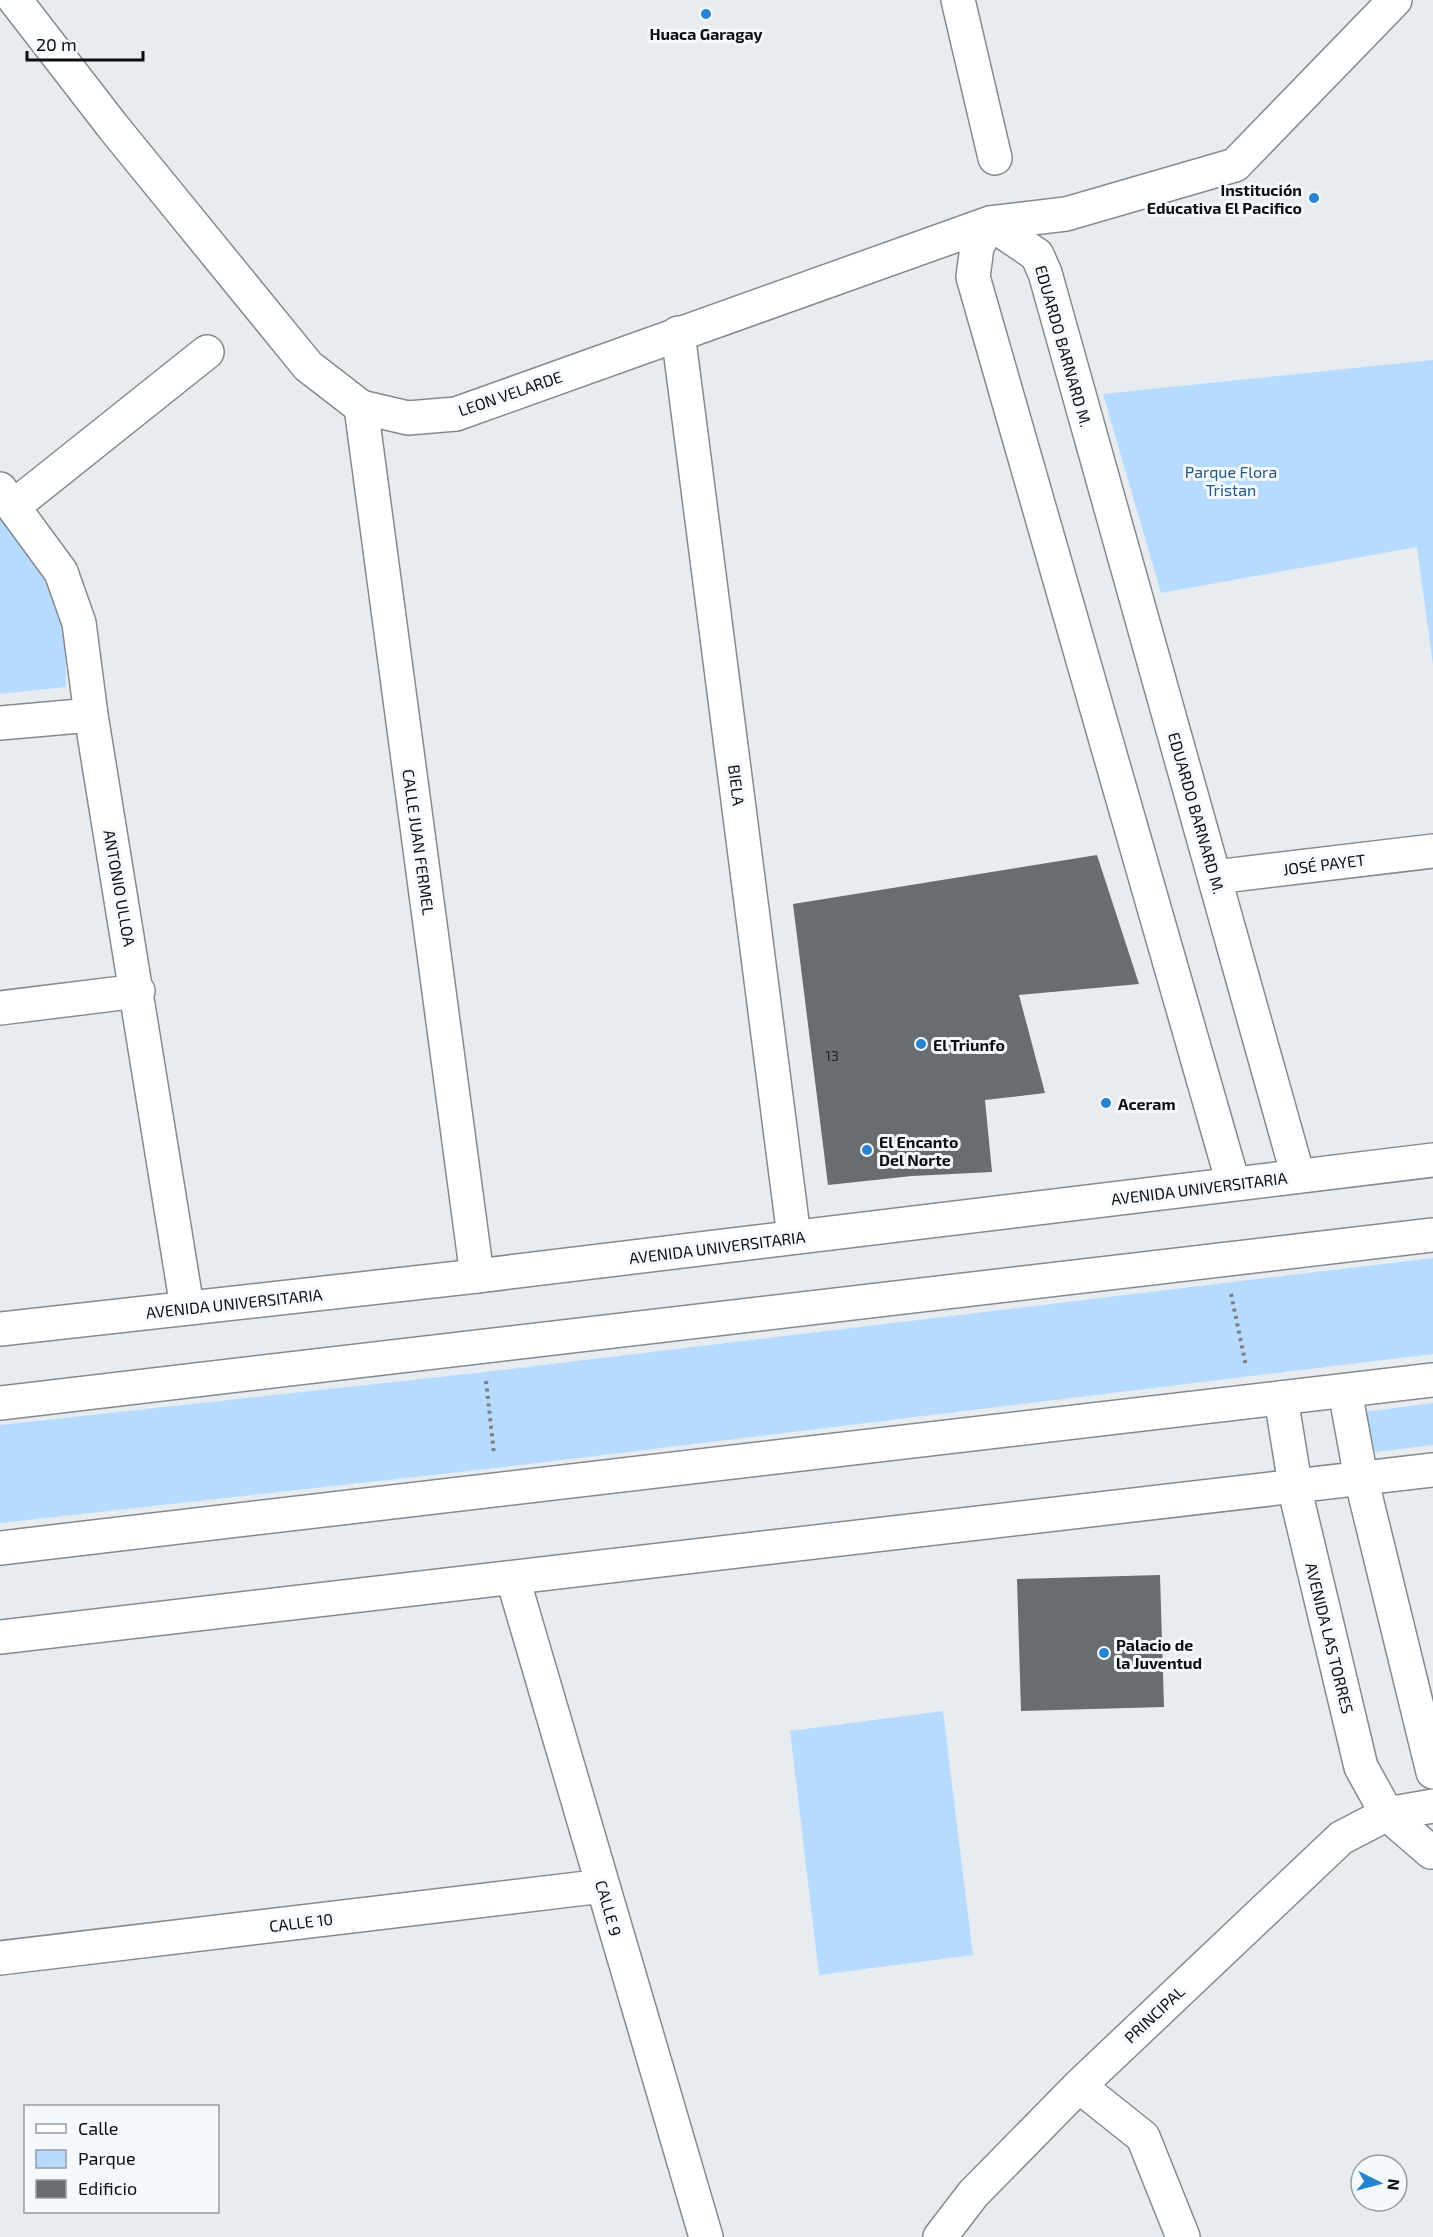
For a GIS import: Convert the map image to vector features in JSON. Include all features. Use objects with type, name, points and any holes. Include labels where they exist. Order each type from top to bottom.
[{"type":"street","name":"LEON VELARDE","points":[[15,0],[114,128],[308,366],[361,407],[408,418],[456,414],[990,223],[1066,214],[1235,165],[1395,0]]},
{"type":"street","points":[[958,0],[995,158]]},
{"type":"street","points":[[990,223],[977,247],[973,276],[1233,1183]]},
{"type":"street","name":"EDUARDO BARNARD M.","points":[[990,223],[1037,255],[1045,273],[1298,1176]]},
{"type":"street","name":"BIELA","points":[[678,333],[794,1237]]},
{"type":"street","points":[[7,497],[207,352]]},
{"type":"street","name":"CALLE JUAN FERMEL","points":[[361,407],[477,1276]]},
{"type":"street","name":"ANTONIO ULLOA","points":[[7,497],[61,572],[79,623],[91,716],[138,991],[188,1307]]},
{"type":"street","points":[[0,723],[91,716]]},
{"type":"street","name":"JOSÉ PAYET","points":[[1215,877],[1433,851]]},
{"type":"street","points":[[0,1008],[138,991]]},
{"type":"street","name":"AVENIDA UNIVERSITARIA","points":[[0,1329],[477,1276],[1433,1160]]},
{"type":"street","points":[[0,1403],[1433,1235]]},
{"type":"street","points":[[0,1548],[1433,1380]]},
{"type":"street","points":[[1345,1391],[1361,1478],[1433,1772]]},
{"type":"street","name":"AVENIDA LAS TORRES","points":[[1281,1398],[1295,1487],[1361,1767],[1387,1814],[1432,1852]]},
{"type":"street","points":[[0,1637],[1433,1470]]},
{"type":"street","name":"CALLE 9","points":[[513,1579],[706,2237]]},
{"type":"street","name":"PRINCIPAL","points":[[940,2237],[973,2194],[1079,2086],[1341,1838],[1387,1814],[1433,1806]]},
{"type":"street","name":"CALLE 10","points":[[0,1958],[603,1886]]},
{"type":"street","points":[[1079,2086],[1143,2137],[1183,2237]]},
{"type":"path","points":[[1229,1284],[1246,1368]]},
{"type":"path","points":[[482,1345],[497,1490]]},
{"type":"green space","name":"Parque Flora Tristan","points":[[1433,360],[1433,665],[1417,547],[1161,593],[1103,394]]},
{"type":"green space","points":[[0,511],[44,577],[65,629],[66,687],[0,694]]},
{"type":"green space","points":[[1433,1258],[1433,1354],[496,1468],[0,1523],[0,1425],[485,1372]]},
{"type":"green space","points":[[1433,1403],[1433,1445],[1342,1456],[1333,1416]]},
{"type":"green space","points":[[943,1711],[973,1955],[819,1975],[790,1731]]},
{"type":"building","name":"El Triunfo","points":[[1097,855],[1139,984],[1019,995],[1045,1093],[985,1100],[992,1172],[912,1176],[828,1185],[793,904]]},
{"type":"building","points":[[1160,1575],[1164,1707],[1021,1711],[1017,1579]]},
{"type":"place","name":"Huaca Garagay","points":[[706,14]]},
{"type":"place","name":"Institución Educativa El Pacifico","points":[[1314,198]]},
{"type":"place","name":"El Triunfo","points":[[921,1044]]},
{"type":"place","name":"Aceram","points":[[1106,1103]]},
{"type":"place","name":"El Encanto Del Norte","points":[[867,1150]]},
{"type":"place","name":"Palacio de la Juventud","points":[[1104,1653]]}]
